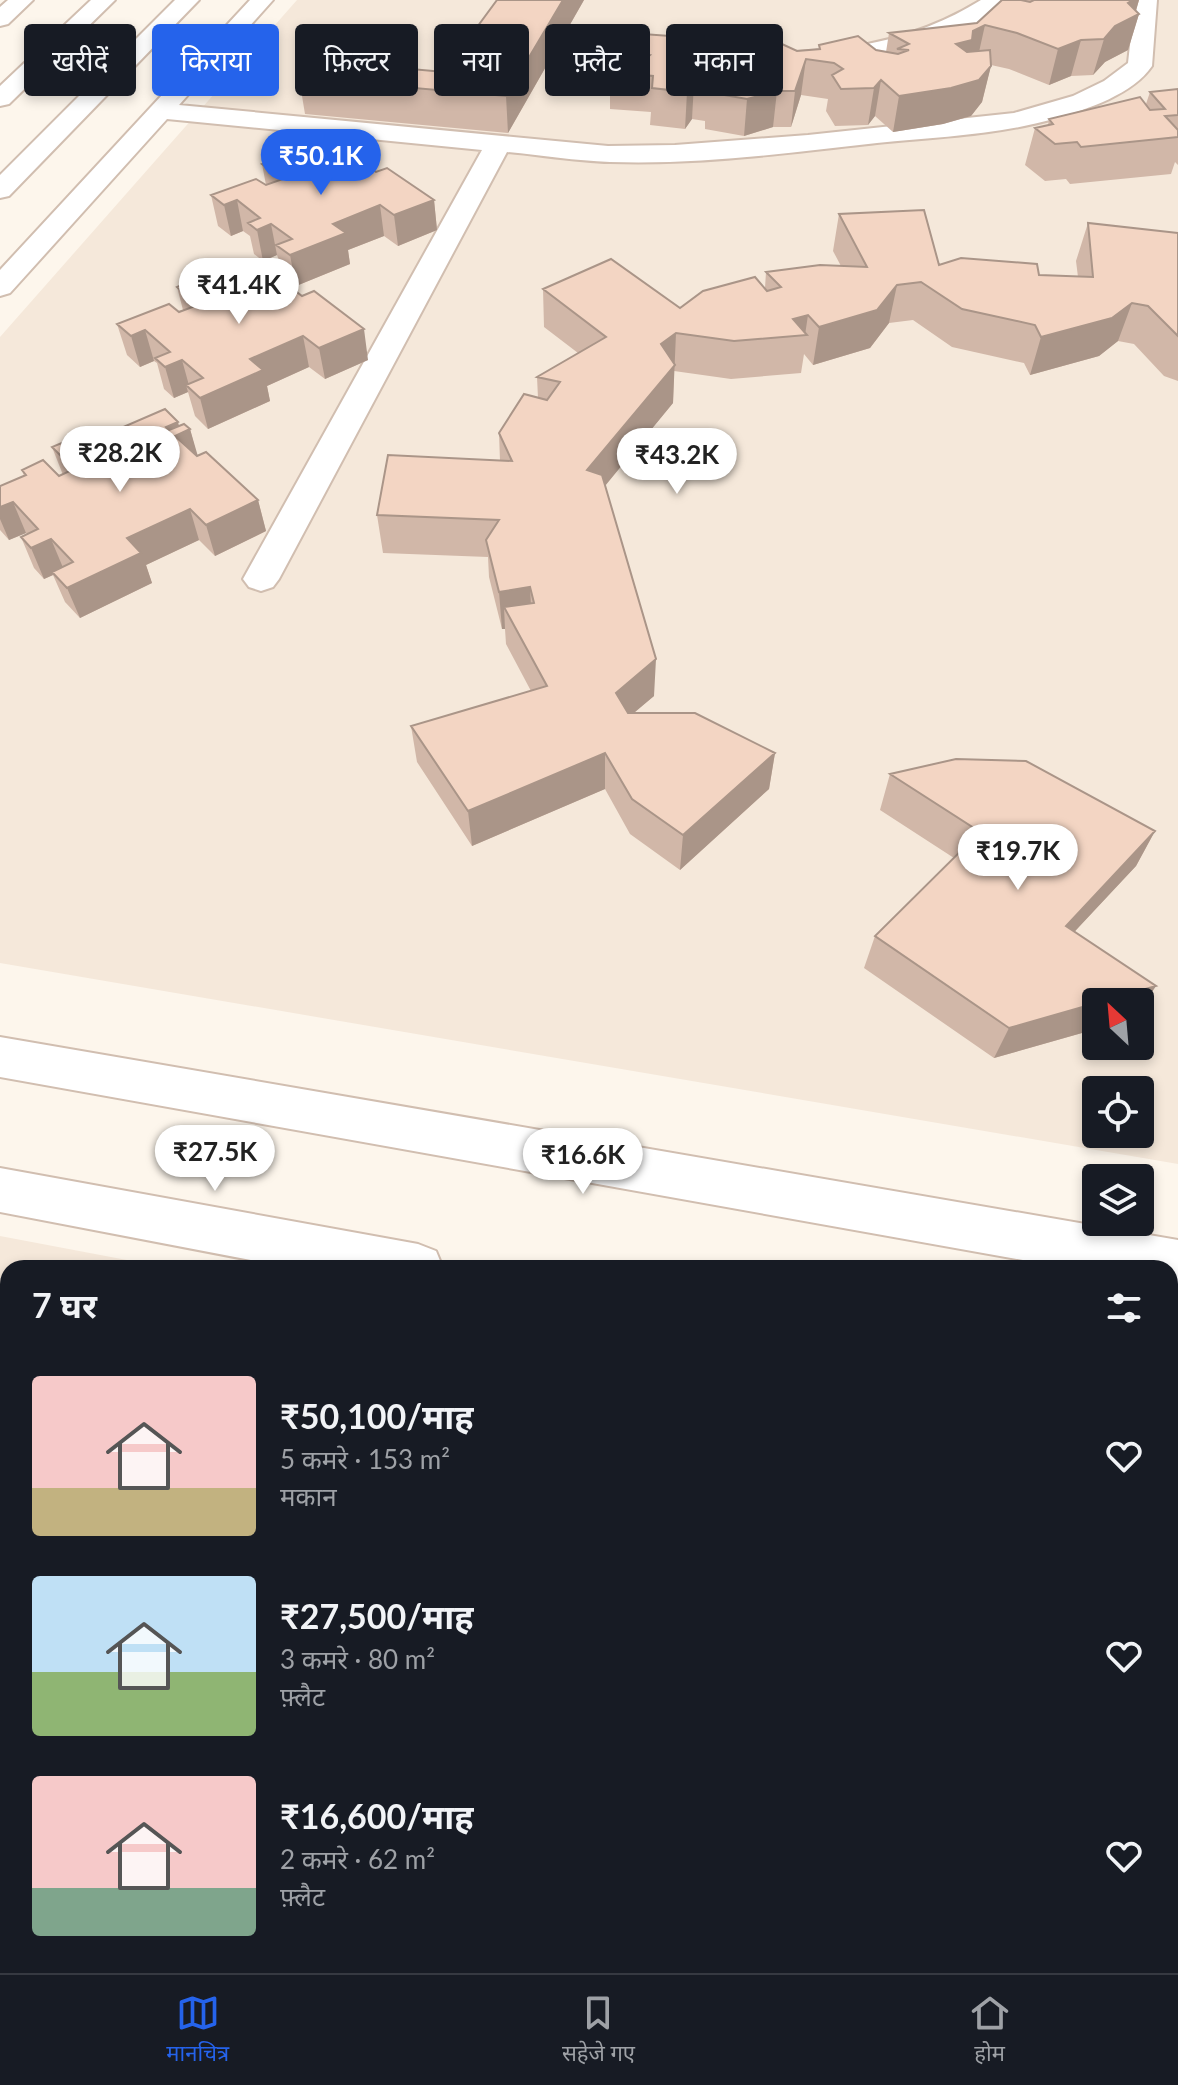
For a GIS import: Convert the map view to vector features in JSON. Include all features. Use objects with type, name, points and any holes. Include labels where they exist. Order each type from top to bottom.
[{"type":"street","points":[[0,19],[22,0]]},
{"type":"street","points":[[0,99],[104,0]]},
{"type":"street","points":[[0,190],[188,0]]},
{"type":"street","points":[[0,287],[262,0]]},
{"type":"street","points":[[663,55],[802,62],[877,51],[938,33],[997,0]]},
{"type":"street","points":[[161,111],[608,154],[677,154],[772,147],[1006,121],[1050,111],[1121,83],[1140,66],[1144,55],[1146,0]]},
{"type":"street","points":[[261,579],[498,144]]},
{"type":"street","points":[[0,1057],[1155,1260]]},
{"type":"street","points":[[0,1190],[375,1260]]},
{"type":"shaded area","points":[[297,0],[1178,0],[1178,1164],[1084,1148],[1154,1148],[1154,1076],[1082,1076],[1082,1148],[0,963],[0,337],[212,96],[279,96],[279,24],[276,24]]},
{"type":"shaded area","points":[[0,1236],[127,1260],[0,1260]]},
{"type":"building","points":[[497,0],[563,0],[549,24],[545,24],[545,30],[529,57],[529,24],[479,24]]},
{"type":"building","points":[[1002,0],[1133,0],[1128,3],[1139,14],[1115,26],[1104,39],[1081,40],[1058,49],[985,25],[973,31],[972,40],[956,44],[967,52],[990,50],[991,66],[979,80],[951,88],[899,96],[881,80],[874,88],[841,89],[832,75],[843,69],[834,63],[806,59],[795,91],[783,91],[783,44],[797,51],[820,49],[819,45],[858,36],[876,50],[898,54],[909,50],[897,49],[909,44],[889,33],[977,23]]},
{"type":"building","points":[[650,35],[666,36],[666,90],[652,88]]},
{"type":"building","points":[[418,70],[434,71],[434,90],[418,88]]},
{"type":"building","points":[[1178,89],[1178,115],[1165,116],[1178,130],[1178,137],[1081,147],[1077,142],[1055,144],[1035,128],[1053,124],[1049,119],[1140,97],[1150,110],[1165,109],[1150,92]]},
{"type":"building","points":[[730,96],[758,96],[747,99]]},
{"type":"building","points":[[353,143],[362,148],[348,153],[376,172],[387,168],[434,200],[394,215],[380,205],[333,224],[346,233],[290,255],[276,245],[292,239],[271,224],[257,230],[248,223],[260,218],[237,200],[224,205],[211,195],[256,179],[266,185],[283,179],[262,164],[286,156],[305,169],[326,162],[317,156]]},
{"type":"building","points":[[924,210],[939,265],[961,258],[1037,264],[1039,275],[1093,277],[1088,223],[1178,233],[1178,336],[1148,306],[1132,303],[1112,318],[1041,337],[1035,325],[962,309],[921,282],[897,285],[877,310],[819,327],[808,315],[793,319],[807,335],[734,341],[676,333],[661,344],[675,365],[587,470],[602,475],[656,659],[616,693],[628,713],[695,713],[775,753],[683,835],[632,799],[605,753],[468,811],[411,726],[547,686],[504,607],[534,603],[530,587],[499,592],[486,540],[499,520],[377,515],[388,455],[512,461],[499,433],[524,394],[547,400],[560,382],[537,377],[606,337],[543,289],[611,259],[680,308],[703,291],[755,277],[767,291],[781,287],[766,272],[820,265],[867,267],[839,214]]},
{"type":"building","points":[[278,260],[287,267],[272,273],[302,296],[314,291],[364,329],[319,348],[303,336],[250,359],[263,370],[200,398],[186,385],[203,378],[182,360],[165,367],[155,358],[170,352],[145,330],[131,336],[117,324],[169,304],[179,312],[198,305],[177,287],[203,276],[223,292],[247,283],[238,276]]},
{"type":"building","points":[[165,409],[178,422],[166,427],[169,430],[184,424],[190,429],[175,436],[197,456],[206,452],[258,500],[206,525],[190,509],[127,538],[141,553],[67,588],[52,572],[73,562],[51,539],[31,548],[21,537],[38,529],[13,502],[0,507],[0,486],[26,475],[22,470],[43,460],[59,476],[74,469],[52,447],[83,434],[104,454],[121,447],[107,434]]},
{"type":"building","points":[[956,759],[1026,761],[1155,831],[1066,926],[1156,986],[1082,988],[1082,1007],[1009,1028],[875,936],[980,832],[890,774]]}]
